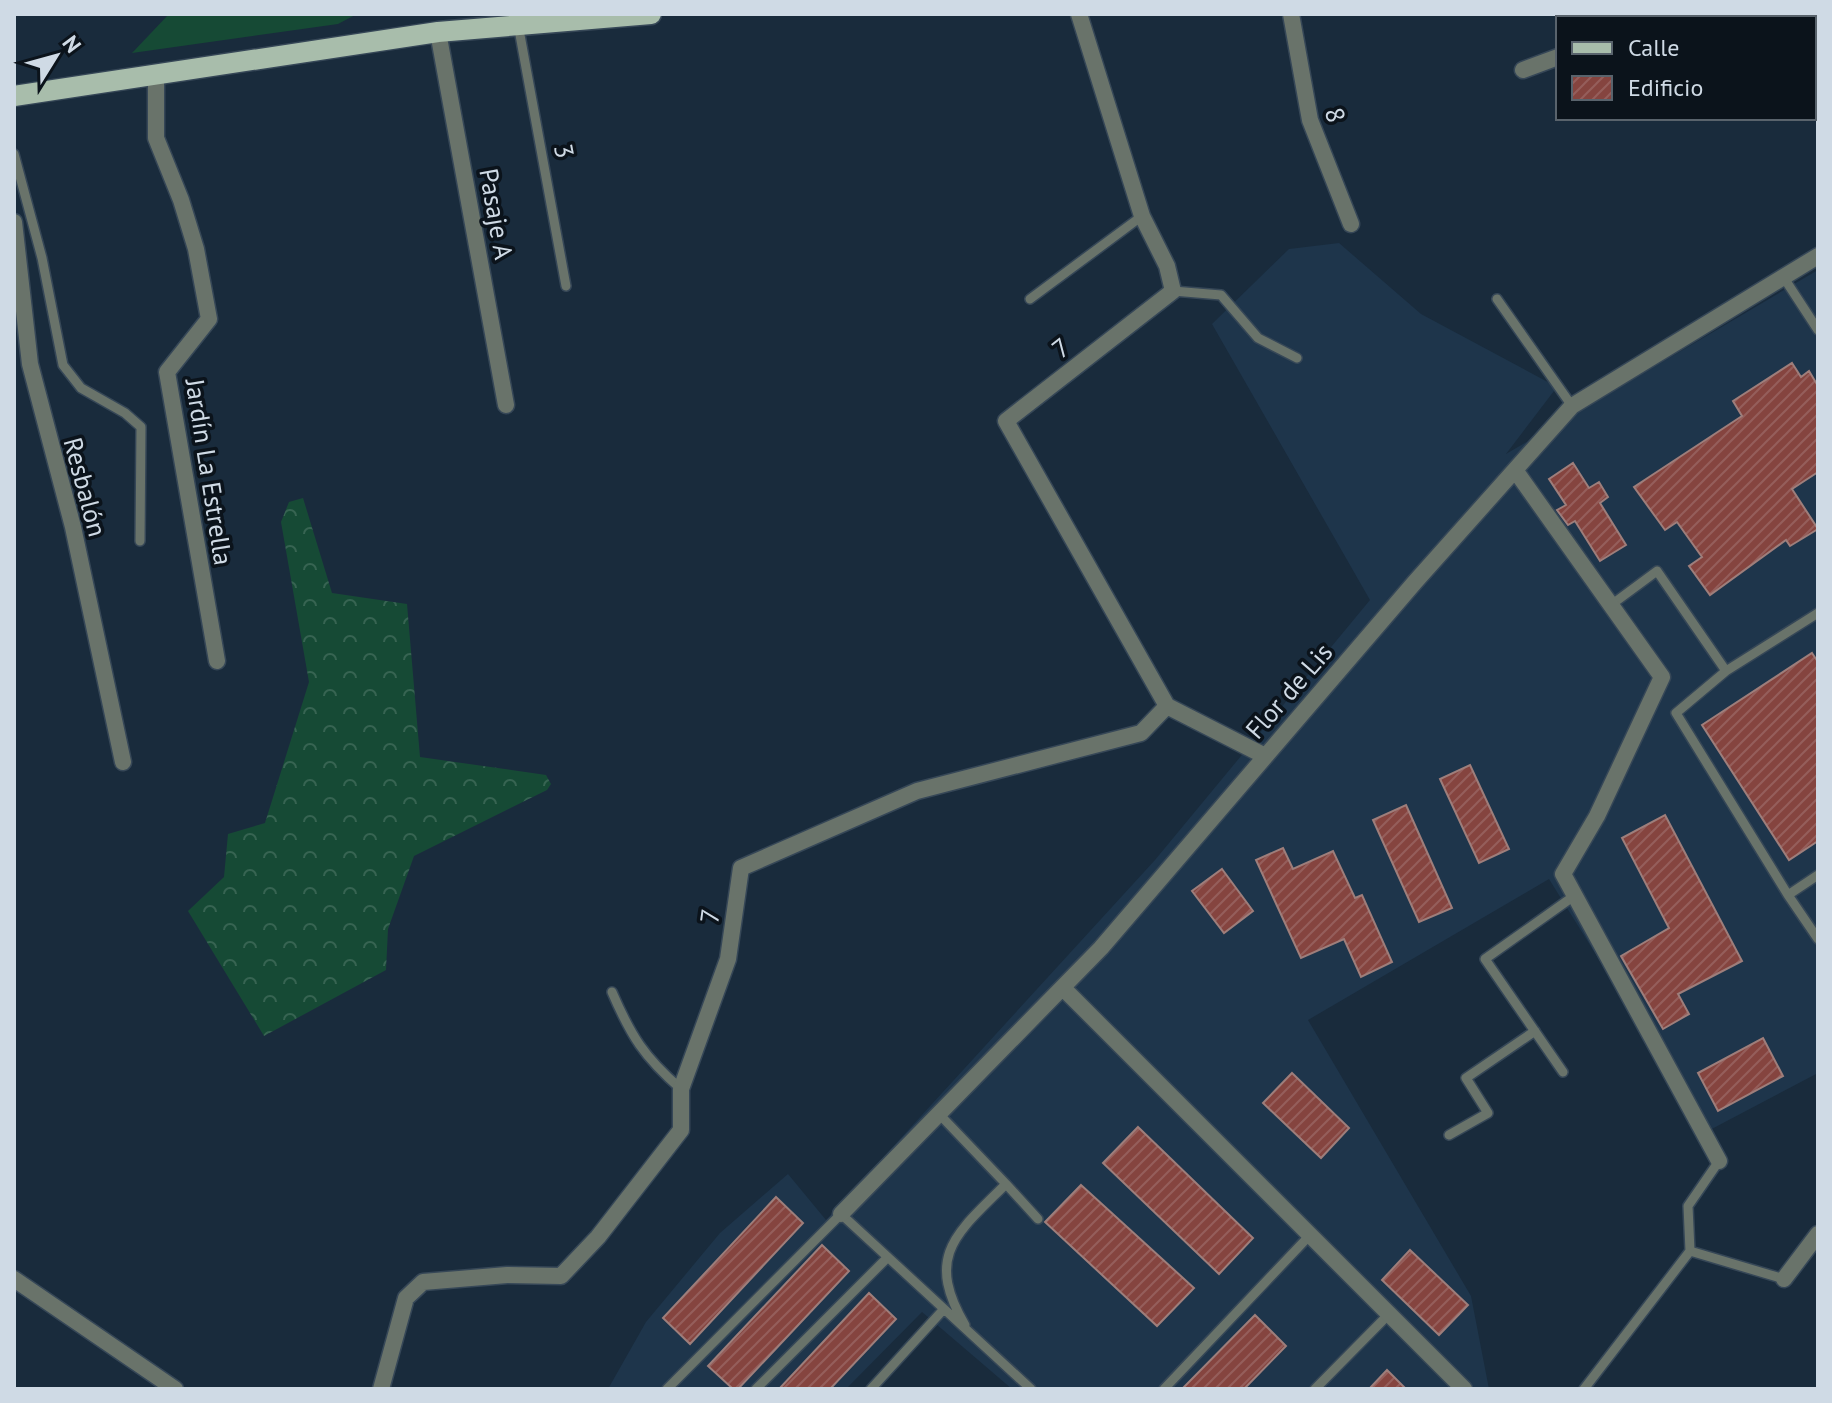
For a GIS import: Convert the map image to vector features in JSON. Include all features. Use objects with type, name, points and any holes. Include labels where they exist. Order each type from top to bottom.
[{"type":"main road","points":[[14,96],[438,32],[651,14]]},
{"type":"street","points":[[1079,14],[1142,216],[1167,266],[1173,291]]},
{"type":"street","name":"8","points":[[1291,14],[1310,120],[1351,224]]},
{"type":"street","name":"Pasaje A","points":[[438,32],[506,405]]},
{"type":"street","points":[[1523,70],[1556,58]]},
{"type":"street","name":"Jardín La Estrella","points":[[156,73],[156,138],[196,249],[209,319],[167,372],[217,661]]},
{"type":"street","name":"Resbalón","points":[[14,222],[30,364],[73,527],[123,762]]},
{"type":"street","name":"Flor de Lis","points":[[841,1214],[1064,989],[1572,406],[1818,256]]},
{"type":"street","name":"7","points":[[681,1089],[728,959],[741,868],[917,791],[1141,733],[1167,706],[1006,421],[1173,291]]},
{"type":"street","points":[[1515,470],[1662,677],[1597,816],[1563,874],[1719,1161]]},
{"type":"street","points":[[1167,706],[1265,756]]},
{"type":"street","points":[[1064,989],[1464,1389]]},
{"type":"street","points":[[381,1389],[406,1298],[423,1282],[507,1275],[551,1277],[568,1272],[681,1130],[681,1089]]},
{"type":"street","points":[[1784,1279],[1818,1234]]},
{"type":"street","points":[[14,1279],[175,1389]]},
{"type":"lane","name":"3","points":[[518,24],[566,286]]},
{"type":"lane","name":"Resbalón","points":[[14,154],[42,258],[63,365],[81,388],[125,413],[141,427],[140,541]]},
{"type":"lane","points":[[1030,299],[1142,216]]},
{"type":"lane","points":[[1784,278],[1818,330]]},
{"type":"lane","points":[[1173,291],[1221,295],[1258,338],[1297,358]]},
{"type":"lane","points":[[1497,299],[1572,406]]},
{"type":"lane","points":[[1611,605],[1657,571],[1726,671]]},
{"type":"lane","points":[[1818,613],[1726,671],[1676,713],[1818,939]]},
{"type":"lane","points":[[1788,895],[1818,875]]},
{"type":"lane","points":[[1563,1072],[1485,959],[1574,896]]},
{"type":"lane","points":[[612,992],[632,1037],[649,1061],[681,1089]]},
{"type":"lane","points":[[1449,1135],[1488,1113],[1466,1078],[1535,1031]]},
{"type":"lane","points":[[941,1116],[1038,1219]]},
{"type":"lane","points":[[1584,1389],[1690,1251],[1688,1206],[1719,1161]]},
{"type":"lane","points":[[971,1335],[947,1295],[949,1254],[959,1231],[1006,1184]]},
{"type":"lane","points":[[667,1389],[841,1214],[886,1259],[1031,1389]]},
{"type":"lane","points":[[1164,1389],[1311,1234]]},
{"type":"lane","points":[[1690,1251],[1784,1279]]},
{"type":"lane","points":[[756,1389],[886,1259]]},
{"type":"lane","points":[[871,1389],[943,1310]]},
{"type":"lane","points":[[1315,1389],[1388,1315]]},
{"type":"shaded area","points":[[1339,243],[1421,314],[1557,387],[1506,454],[1818,270],[1818,1073],[1706,1132],[1549,879],[1308,1020],[1471,1296],[1489,1389],[1012,1389],[922,1312],[846,1389],[608,1389],[646,1322],[720,1233],[788,1174],[826,1220],[1155,860],[1370,600],[1212,324],[1289,249]]},
{"type":"green space","points":[[169,14],[357,14],[338,24],[132,53]]},
{"type":"green space","points":[[303,498],[332,593],[407,604],[420,757],[546,775],[551,784],[547,790],[414,856],[388,929],[386,970],[264,1036],[188,911],[224,877],[228,834],[265,823],[309,682],[281,522],[289,502]]},
{"type":"building","points":[[1792,363],[1801,377],[1809,371],[1818,386],[1818,472],[1792,489],[1818,529],[1790,546],[1786,540],[1710,595],[1689,566],[1702,557],[1677,522],[1665,530],[1634,487],[1742,416],[1733,401]]},
{"type":"building","points":[[1573,463],[1589,488],[1599,482],[1608,497],[1600,503],[1626,545],[1600,561],[1575,521],[1568,525],[1557,510],[1566,505],[1549,479]]},
{"type":"building","points":[[1812,653],[1818,662],[1818,841],[1789,860],[1702,725]]},
{"type":"building","points":[[1470,765],[1509,849],[1479,863],[1440,779]]},
{"type":"building","points":[[1406,805],[1452,908],[1419,922],[1373,820]]},
{"type":"building","points":[[1665,815],[1742,961],[1678,994],[1689,1014],[1663,1029],[1621,956],[1669,928],[1622,838]]},
{"type":"building","points":[[1283,848],[1293,869],[1333,851],[1355,898],[1362,895],[1392,962],[1361,977],[1344,939],[1301,958],[1256,860]]},
{"type":"building","points":[[1222,869],[1253,911],[1224,933],[1192,891]]},
{"type":"building","points":[[1763,1038],[1783,1076],[1718,1111],[1698,1073]]},
{"type":"building","points":[[1292,1073],[1349,1128],[1321,1158],[1263,1103]]},
{"type":"building","points":[[1138,1127],[1253,1238],[1219,1274],[1103,1163]]},
{"type":"building","points":[[1081,1185],[1194,1288],[1157,1326],[1045,1222]]},
{"type":"building","points":[[776,1197],[803,1223],[690,1344],[663,1318]]},
{"type":"building","points":[[822,1245],[849,1271],[738,1389],[733,1389],[708,1366]]},
{"type":"building","points":[[1410,1250],[1468,1305],[1439,1335],[1382,1280]]},
{"type":"building","points":[[869,1293],[896,1319],[830,1389],[779,1389]]},
{"type":"building","points":[[1255,1315],[1286,1346],[1244,1389],[1182,1389]]},
{"type":"building","points":[[1387,1370],[1406,1389],[1369,1389]]}]
